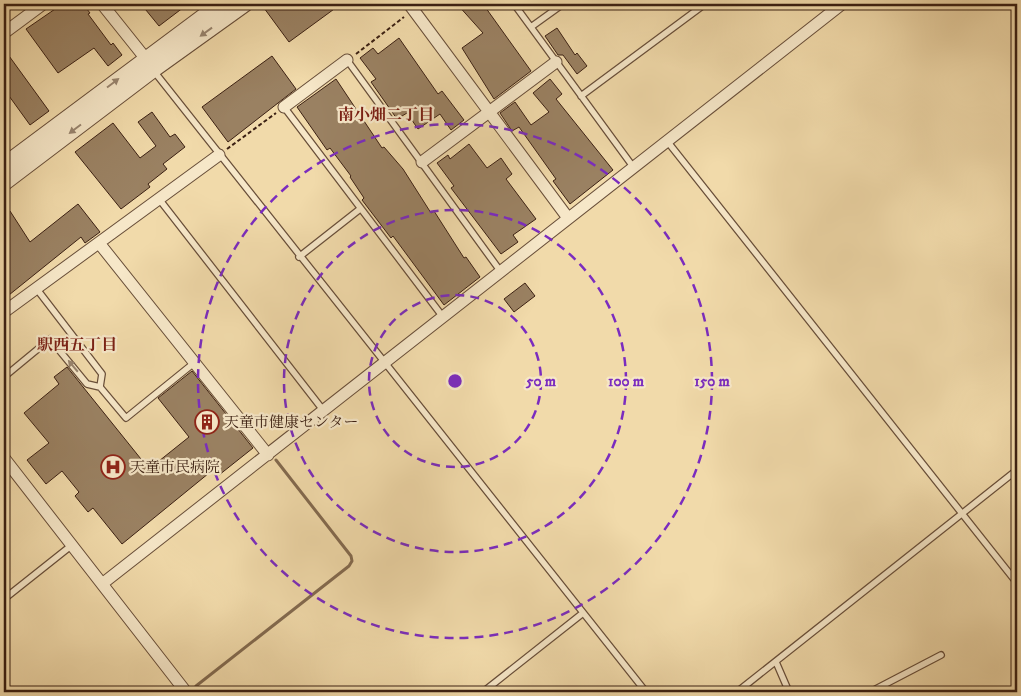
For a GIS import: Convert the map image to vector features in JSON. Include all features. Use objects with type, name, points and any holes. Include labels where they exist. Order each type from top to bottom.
[{"type":"street","points":[[4,33],[43,4]]},
{"type":"street","points":[[102,4],[150,65]]},
{"type":"street","points":[[4,183],[150,65],[220,4]]},
{"type":"street","points":[[4,164],[150,65],[245,4]]},
{"type":"street","points":[[102,584],[842,4]]},
{"type":"street","points":[[411,7],[568,218]]},
{"type":"street","points":[[284,107],[347,60]]},
{"type":"street","points":[[422,162],[556,62]]},
{"type":"street","points":[[4,312],[219,155]]},
{"type":"street","points":[[98,243],[268,455]]},
{"type":"street","points":[[4,458],[186,692]]},
{"type":"lane","points":[[514,4],[634,168]]},
{"type":"lane","points":[[531,27],[563,4]]},
{"type":"lane","points":[[581,96],[705,4]]},
{"type":"lane","points":[[347,60],[501,272]]},
{"type":"lane","points":[[150,65],[299,257],[646,692]]},
{"type":"lane","points":[[284,107],[443,317]]},
{"type":"lane","points":[[667,141],[1017,583]]},
{"type":"lane","points":[[159,199],[323,410]]},
{"type":"lane","points":[[299,257],[360,209]]},
{"type":"lane","points":[[36,288],[102,374],[100,387]]},
{"type":"lane","points":[[4,376],[50,339],[87,384],[100,387],[126,418],[194,363]]},
{"type":"lane","points":[[736,692],[1017,470]]},
{"type":"lane","points":[[4,599],[72,545]]},
{"type":"lane","points":[[483,692],[583,613]]},
{"type":"lane","points":[[870,692],[941,654]]},
{"type":"lane","points":[[776,662],[790,692]]},
{"type":"path","points":[[347,60],[411,7]]},
{"type":"path","points":[[219,155],[284,107]]},
{"type":"building","points":[[68,4],[83,4],[90,13],[88,14],[111,45],[113,43],[122,55],[108,66],[94,48],[58,73],[26,29],[58,7],[60,9]]},
{"type":"building","points":[[141,4],[188,4],[159,26]]},
{"type":"building","points":[[269,4],[341,4],[289,42],[264,8]]},
{"type":"building","points":[[457,4],[483,4],[531,71],[494,99],[462,48],[483,33]]},
{"type":"building","points":[[557,28],[575,55],[577,53],[587,66],[577,74],[563,55],[558,55],[545,36]]},
{"type":"building","points":[[399,38],[438,94],[442,91],[464,120],[451,130],[440,114],[418,129],[407,113],[397,119],[371,82],[376,79],[360,58],[373,48],[378,54]]},
{"type":"building","points":[[4,49],[49,111],[30,125],[4,89]]},
{"type":"building","points":[[272,56],[296,89],[228,142],[202,107]]},
{"type":"building","points":[[336,79],[382,148],[384,147],[403,169],[431,213],[434,211],[464,258],[466,257],[480,277],[444,305],[393,236],[391,238],[362,200],[364,198],[351,176],[330,148],[327,150],[297,107]]},
{"type":"building","points":[[550,79],[562,94],[556,99],[613,170],[570,204],[553,181],[556,179],[519,127],[512,131],[500,113],[515,102],[531,125],[549,112],[533,93]]},
{"type":"building","points":[[152,112],[170,137],[175,134],[185,147],[163,164],[167,169],[148,184],[150,187],[121,209],[75,152],[113,123],[140,158],[156,146],[138,122]]},
{"type":"building","points":[[469,144],[487,168],[501,158],[512,174],[506,179],[536,219],[513,235],[518,242],[501,254],[451,188],[454,186],[437,163],[448,155],[450,159]]},
{"type":"building","points":[[78,204],[100,232],[85,243],[81,237],[4,299],[4,261],[8,258],[4,251],[4,215],[10,211],[30,242]]},
{"type":"building","points":[[525,283],[535,296],[514,312],[504,299]]},
{"type":"building","name":"天童市民病院","points":[[67,367],[149,469],[189,437],[158,398],[192,371],[253,448],[219,475],[214,469],[122,544],[93,508],[88,512],[75,496],[79,492],[62,471],[46,484],[27,460],[49,443],[24,413],[59,384],[54,377]]},
{"type":"waterway","points":[[196,686],[349,566],[352,561],[351,556],[276,460]]},
{"type":"place","name":"天童市健康センター","points":[[207,422]]},
{"type":"place","name":"天童市民病院","points":[[113,467]]},
{"type":"district","name":"南小畑二丁目","points":[[386,115]]},
{"type":"district","name":"駅西五丁目","points":[[77,345]]}]
